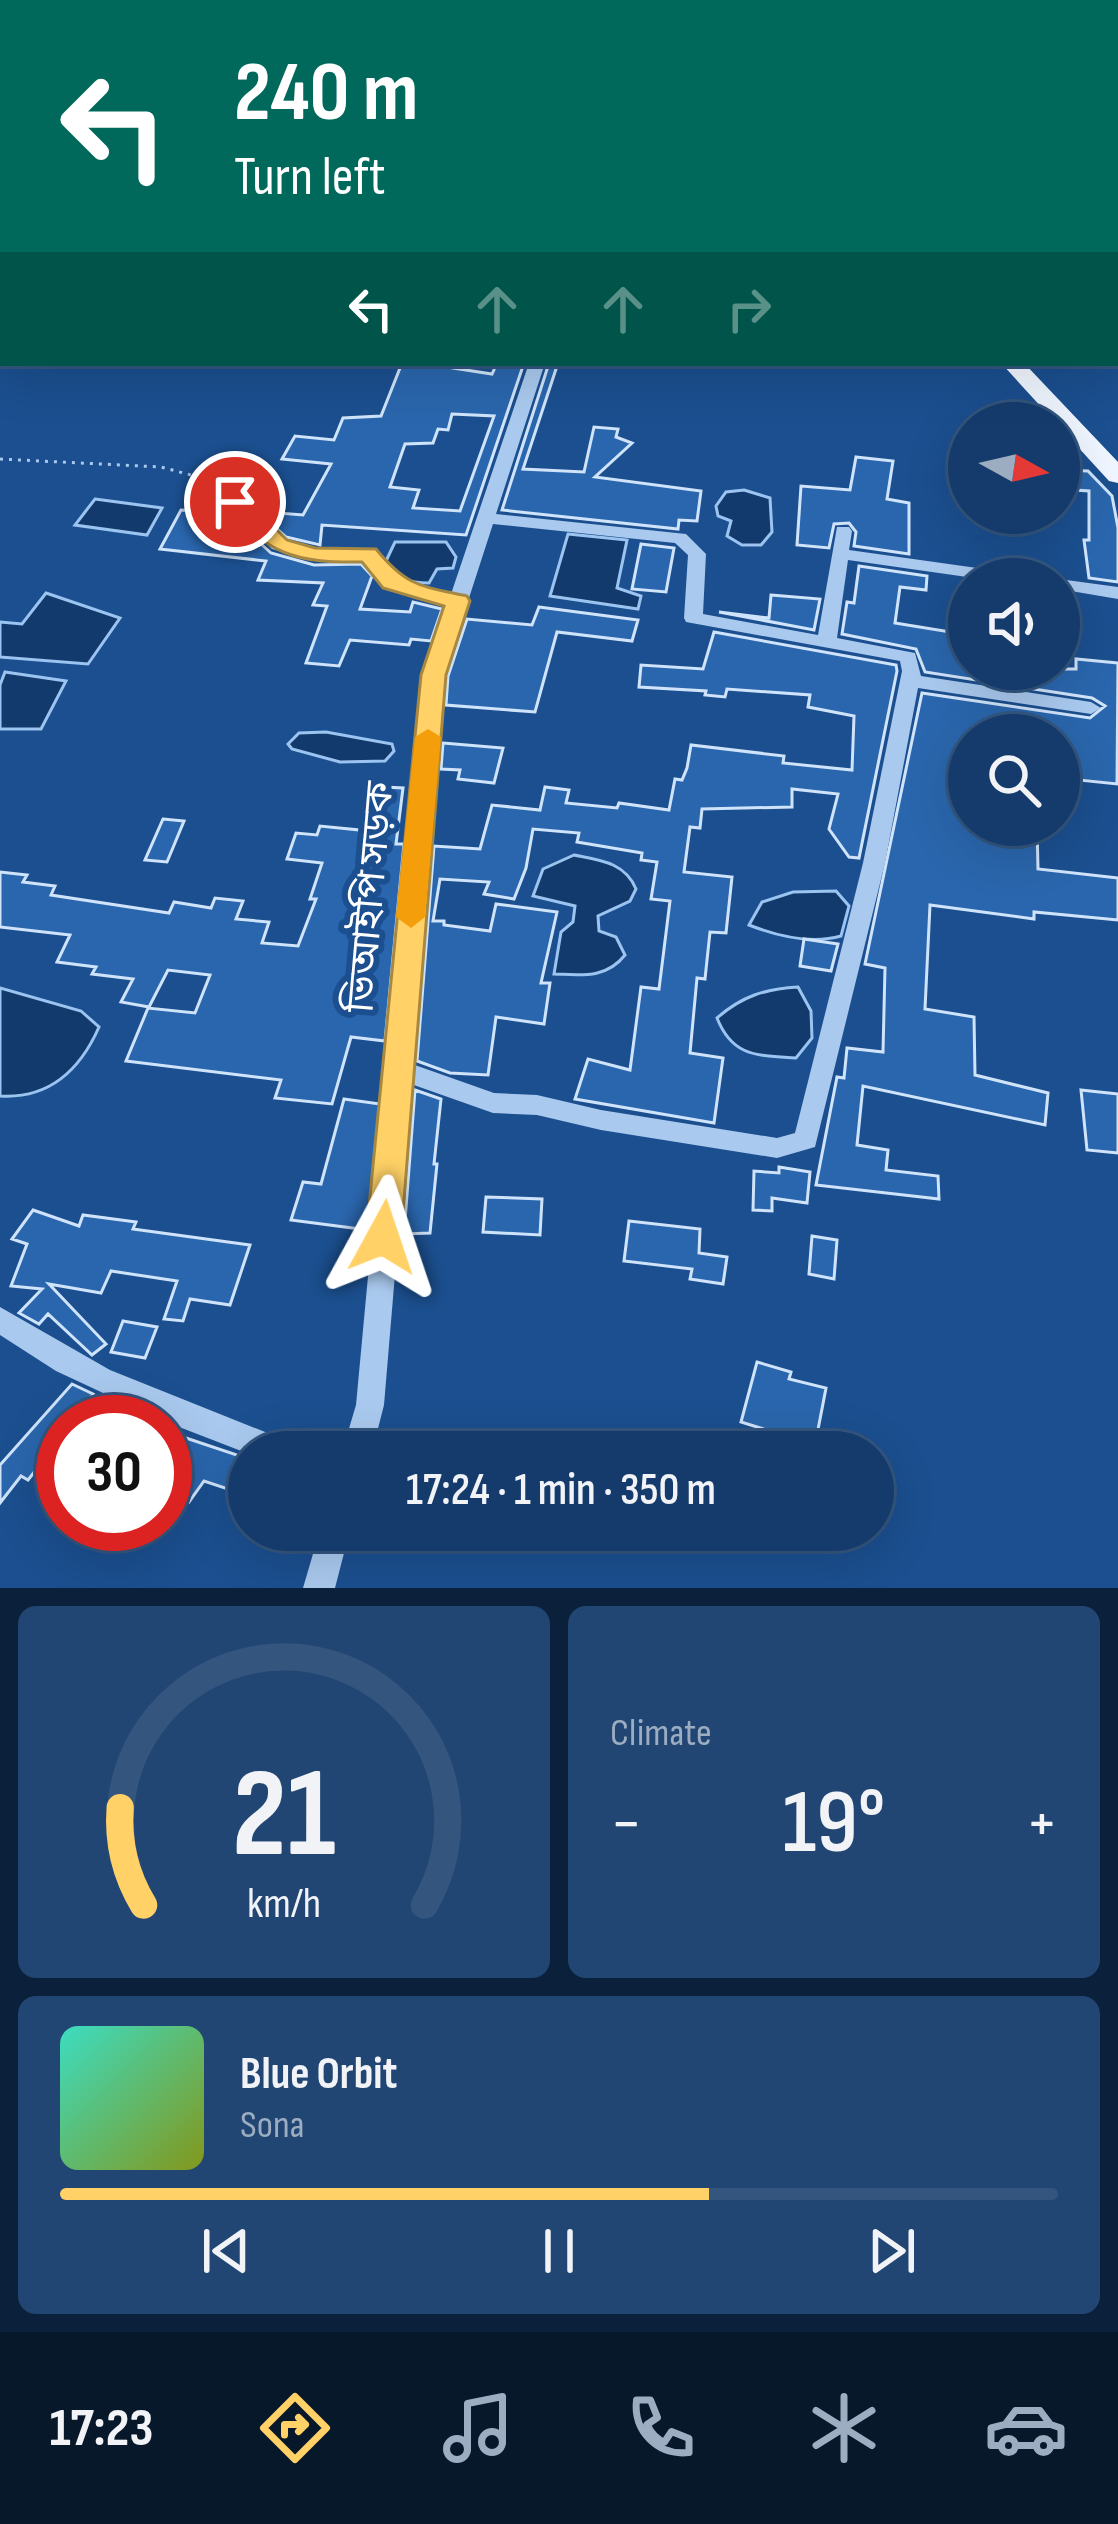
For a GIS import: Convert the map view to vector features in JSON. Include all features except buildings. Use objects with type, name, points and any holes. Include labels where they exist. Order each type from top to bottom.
[{"type":"main road","points":[[1015,366],[1118,476]]},
{"type":"main road","points":[[1036,366],[1118,453]]},
{"type":"street","name":"ভিআইপি সড়ক","points":[[363,1431],[370,1405],[434,675],[536,366]]},
{"type":"street","points":[[208,482],[278,545],[314,555],[368,554],[391,583],[424,596],[458,601]]},
{"type":"street","points":[[397,1069],[467,1098],[493,1103],[537,1105],[777,1148],[806,1140],[874,862],[910,681],[908,657],[693,618],[697,554],[680,538],[486,518]]},
{"type":"street","points":[[827,640],[843,532]]},
{"type":"street","points":[[840,554],[948,569]]},
{"type":"street","points":[[1080,587],[1118,592]]},
{"type":"street","points":[[910,681],[1091,708]]},
{"type":"street","points":[[0,1319],[68,1366],[112,1388],[228,1432]]},
{"type":"street","points":[[320,1588],[330,1551]]},
{"type":"path","points":[[0,459],[160,467],[208,482]]},
{"type":"water","points":[[744,490],[770,498],[772,532],[761,545],[742,545],[727,536],[731,521],[718,516],[716,506],[726,492]]},
{"type":"water","points":[[95,499],[162,508],[147,535],[75,525]]},
{"type":"water","points":[[568,534],[627,540],[617,588],[641,596],[638,609],[550,596]]},
{"type":"water","points":[[395,542],[446,542],[456,557],[453,568],[437,569],[429,583],[404,579],[386,561]]},
{"type":"water","points":[[46,593],[120,618],[88,664],[0,657],[0,622],[22,624]]},
{"type":"water","points":[[5,672],[66,681],[41,729],[0,729],[0,685]]},
{"type":"water","points":[[326,732],[392,744],[394,751],[385,761],[340,762],[288,744],[299,733]]},
{"type":"water","points":[[574,855],[618,868],[636,889],[630,901],[598,916],[599,931],[616,937],[625,955],[602,972],[554,974],[561,932],[573,922],[575,906],[533,896],[543,869]]},
{"type":"water","points":[[836,891],[849,906],[841,936],[795,938],[749,925],[762,902],[793,892]]},
{"type":"water","points":[[798,987],[811,1011],[812,1038],[796,1058],[748,1052],[723,1031],[717,1018],[736,1004],[754,995]]},
{"type":"water","points":[[0,988],[81,1011],[99,1027],[73,1069],[34,1093],[0,1096]]},
{"type":"slow traffic","points":[[411,917],[428,737]]},
{"type":"route","points":[[235,502],[278,545],[314,555],[368,554],[391,583],[424,596],[458,601],[434,675],[383,1237]]}]
